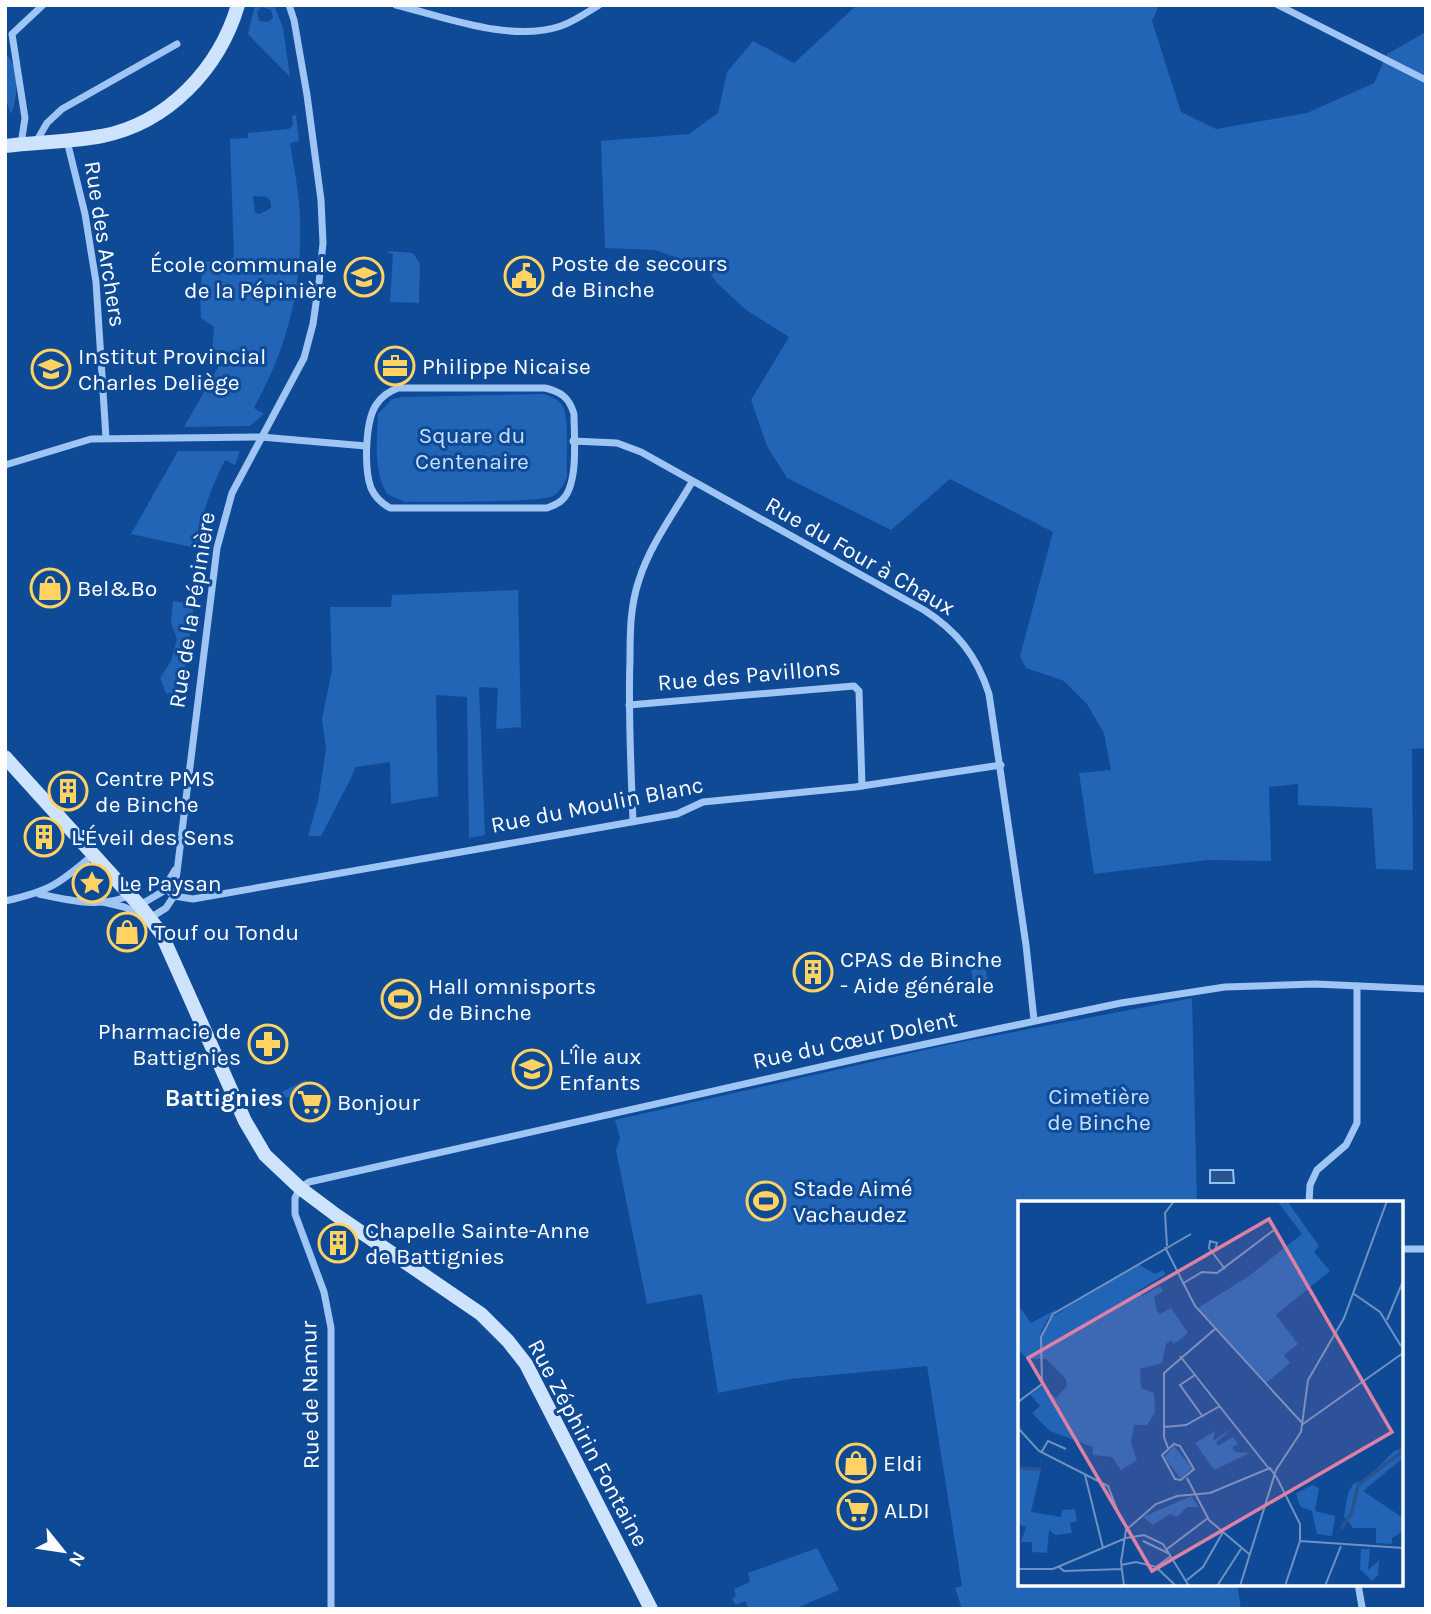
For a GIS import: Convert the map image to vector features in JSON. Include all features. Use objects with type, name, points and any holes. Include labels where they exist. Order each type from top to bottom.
[{"type":"main road","points":[[5,146],[101,136],[122,131],[154,116],[197,81],[214,59],[232,24],[238,5]]},
{"type":"main road","name":"Rue Zéphirin Fontaine","points":[[5,757],[150,918],[169,949],[245,1121],[265,1155],[300,1188],[336,1215],[473,1308],[508,1341],[526,1364],[651,1609]]},
{"type":"street","points":[[28,144],[8,36],[43,5]]},
{"type":"street","name":"Rue de la Pépinière","points":[[174,896],[217,548],[232,493],[295,377],[308,345],[323,243],[322,209],[311,122],[294,20],[289,5]]},
{"type":"street","points":[[396,5],[496,29],[527,33],[559,27],[579,19],[598,5]]},
{"type":"street","points":[[1278,5],[1426,80]]},
{"type":"street","points":[[28,144],[62,109],[177,44]]},
{"type":"street","name":"Rue des Archers","points":[[67,140],[85,214],[96,282],[106,438]]},
{"type":"street","points":[[398,388],[545,388],[562,394],[571,403],[574,414],[573,483],[562,500],[547,508],[390,508],[381,503],[371,487],[366,446],[372,412],[386,393],[398,388]]},
{"type":"street","points":[[5,465],[81,441],[106,438],[261,437],[366,446]]},
{"type":"street","name":"Rue du Four à Chaux","points":[[573,441],[617,443],[641,453],[946,624],[970,652],[985,680],[989,694],[1026,945],[1034,1020]]},
{"type":"street","points":[[634,821],[629,705],[630,630],[638,583],[651,553],[692,482]]},
{"type":"street","name":"Rue des Pavillons","points":[[629,705],[854,686],[859,691],[862,786]]},
{"type":"street","name":"Rue du Moulin Blanc","points":[[174,896],[193,899],[677,814],[703,802],[862,786],[1001,765]]},
{"type":"street","points":[[5,901],[38,893],[59,884],[93,855]]},
{"type":"street","name":"Rue de la Pépinière","points":[[135,900],[156,897],[177,866]]},
{"type":"street","points":[[38,893],[103,902],[150,918],[166,908],[174,896],[165,887]]},
{"type":"street","points":[[103,902],[135,900]]},
{"type":"street","name":"Rue du Cœur Dolent","points":[[300,1188],[309,1182],[1034,1020],[1208,988],[1315,984],[1426,989]]},
{"type":"street","points":[[1309,1201],[1310,1185],[1317,1170],[1346,1145],[1357,1123],[1357,986]]},
{"type":"street","name":"Rue de Namur","points":[[300,1188],[295,1198],[295,1214],[324,1292],[331,1328],[331,1609]]},
{"type":"street","points":[[1403,1249],[1425,1249]]},
{"type":"street","points":[[1358,1586],[1363,1608]]},
{"type":"green space","points":[[255,5],[274,5],[283,28],[290,77],[248,34]],"holes":[[[262,7],[271,10],[273,17],[269,22],[259,21],[257,11]]]},
{"type":"green space","points":[[857,5],[1159,5],[1152,21],[1181,112],[1216,129],[1307,113],[1374,83],[1387,54],[1426,32],[1426,748],[1412,749],[1413,870],[1376,869],[1372,808],[1298,805],[1298,784],[1269,787],[1271,861],[1208,860],[1094,874],[1079,773],[1111,770],[1104,733],[1087,704],[1064,681],[1026,668],[1020,656],[1053,532],[950,479],[891,530],[787,478],[767,446],[751,400],[789,337],[746,310],[717,283],[706,268],[655,250],[605,248],[601,141],[689,134],[718,113],[727,72],[753,41],[794,63]]},
{"type":"green space","points":[[5,54],[13,66],[16,82],[11,114],[5,98]]},
{"type":"green space","points":[[296,115],[299,141],[290,143],[300,213],[298,272],[284,341],[254,408],[264,414],[250,426],[184,427],[220,364],[212,354],[214,327],[201,318],[200,288],[205,261],[215,262],[234,257],[230,139],[248,138],[248,133],[289,129],[293,125],[292,116]],"holes":[[[253,196],[267,197],[271,208],[260,214],[255,213]]]},
{"type":"green space","points":[[388,251],[413,253],[420,264],[419,303],[390,302],[393,254]]},
{"type":"green space","name":"Square du Centenaire","points":[[543,394],[561,403],[566,416],[567,477],[555,495],[508,501],[405,502],[387,494],[378,465],[378,414],[392,399]]},
{"type":"green space","points":[[178,451],[240,451],[235,465],[225,460],[220,471],[203,514],[196,548],[131,534]]},
{"type":"green space","points":[[518,590],[521,727],[496,729],[498,688],[479,687],[485,835],[469,838],[467,697],[436,695],[438,796],[391,804],[390,762],[355,767],[321,836],[308,836],[318,801],[326,749],[322,719],[332,670],[330,607],[391,607],[392,595]]},
{"type":"green space","points":[[173,601],[194,604],[182,694],[166,693],[160,678],[171,661],[177,639],[171,623]]},
{"type":"green space","points":[[983,954],[988,982],[974,985],[969,957]]},
{"type":"green space","name":"Cimetière de Binche","points":[[1192,998],[1197,1201],[1018,1201],[1018,1586],[1237,1586],[1241,1609],[962,1609],[955,1588],[962,1586],[927,1366],[790,1379],[718,1393],[702,1294],[647,1304],[616,1150],[620,1138],[615,1120],[951,1044]]},
{"type":"green space","points":[[306,1080],[309,1086],[287,1098],[282,1094],[269,1101],[272,1108],[264,1106],[262,1102]]},
{"type":"green space","points":[[817,1548],[839,1590],[794,1609],[749,1609],[745,1601],[736,1605],[732,1599],[736,1596],[734,1589],[750,1582],[748,1573]]},
{"type":"shaded area","points":[[1210,1170],[1233,1170],[1234,1183],[1210,1183]]},
{"type":"place","name":"Poste de secours de Binche","points":[[524,276]]},
{"type":"place","name":"École communale de la Pépinière","points":[[364,277]]},
{"type":"place","name":"Philippe Nicaise","points":[[395,366]]},
{"type":"place","name":"Institut Provincial Charles Deliège","points":[[51,369]]},
{"type":"place","name":"Bel&Bo","points":[[50,588]]},
{"type":"place","name":"Centre PMS de Binche","points":[[68,791]]},
{"type":"place","name":"L'Éveil des Sens","points":[[44,837]]},
{"type":"place","name":"Le Paysan","points":[[92,883]]},
{"type":"place","name":"Touf ou Tondu","points":[[127,932]]},
{"type":"place","name":"CPAS de Binche - Aide générale","points":[[813,972]]},
{"type":"place","name":"Hall omnisports de Binche","points":[[401,999]]},
{"type":"place","name":"Pharmacie de Battignies","points":[[268,1044]]},
{"type":"place","name":"L'Île aux Enfants","points":[[532,1069]]},
{"type":"place","name":"Bonjour","points":[[310,1102]]},
{"type":"place","name":"Stade Aimé Vachaudez","points":[[766,1201]]},
{"type":"place","name":"Chapelle Sainte-Anne de Battignies","points":[[338,1243]]},
{"type":"place","name":"Eldi","points":[[856,1463]]},
{"type":"place","name":"ALDI","points":[[857,1510]]},
{"type":"district","name":"Battignies","points":[[224,1098]]}]
